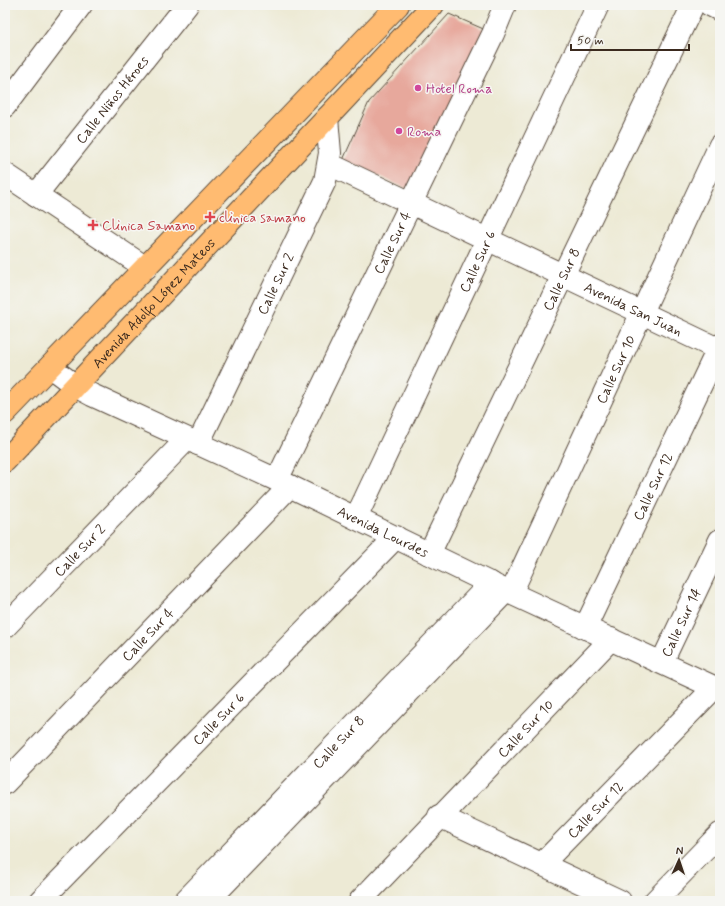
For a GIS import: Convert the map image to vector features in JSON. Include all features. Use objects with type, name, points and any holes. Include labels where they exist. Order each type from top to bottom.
[{"type":"main road","points":[[5,413],[398,5]]},
{"type":"main road","name":"Avenida Adolfo López Mateos","points":[[5,461],[77,387],[433,5]]},
{"type":"street","points":[[5,106],[81,5]]},
{"type":"street","name":"Calle Niños Héroes","points":[[36,195],[187,5]]},
{"type":"street","name":"Calle Sur 4","points":[[5,783],[284,483],[412,204],[493,34],[505,5]]},
{"type":"street","name":"Calle Sur 6","points":[[356,518],[598,5]]},
{"type":"street","name":"Calle Sur 8","points":[[429,554],[693,5]]},
{"type":"street","points":[[710,5],[720,10]]},
{"type":"street","name":"Calle Sur 2","points":[[5,626],[192,441],[325,181],[330,164],[330,140],[327,118]]},
{"type":"street","name":"Calle Sur 10","points":[[503,589],[641,311],[720,145]]},
{"type":"street","name":"Avenida San Juan","points":[[330,164],[719,348]]},
{"type":"street","points":[[5,174],[146,268]]},
{"type":"street","name":"Calle Sur 12","points":[[585,628],[719,348]]},
{"type":"street","name":"Avenida Lourdes","points":[[50,368],[77,387],[284,483],[429,554],[717,689]]},
{"type":"street","name":"Calle Sur 6","points":[[40,901],[396,537]]},
{"type":"street","name":"Calle Sur 14","points":[[662,662],[720,540]]},
{"type":"street","name":"Calle Sur 8","points":[[185,901],[503,589]]},
{"type":"street","name":"Calle Sur 8","points":[[208,901],[503,589]]},
{"type":"street","name":"Calle Sur 10","points":[[360,901],[439,816],[611,639]]},
{"type":"street","name":"Calle Sur 12","points":[[542,864],[717,689]]},
{"type":"street","points":[[439,816],[620,901]]},
{"type":"street","points":[[655,901],[720,834]]},
{"type":"building","name":"Roma","points":[[449,14],[488,31],[414,192],[343,160],[369,102]]},
{"type":"place","name":"Hotel Roma","points":[[418,88]]},
{"type":"place","name":"Roma","points":[[399,131]]},
{"type":"place","name":"clinica samano","points":[[210,217]]},
{"type":"place","name":"Clinica Samano","points":[[93,225]]}]
